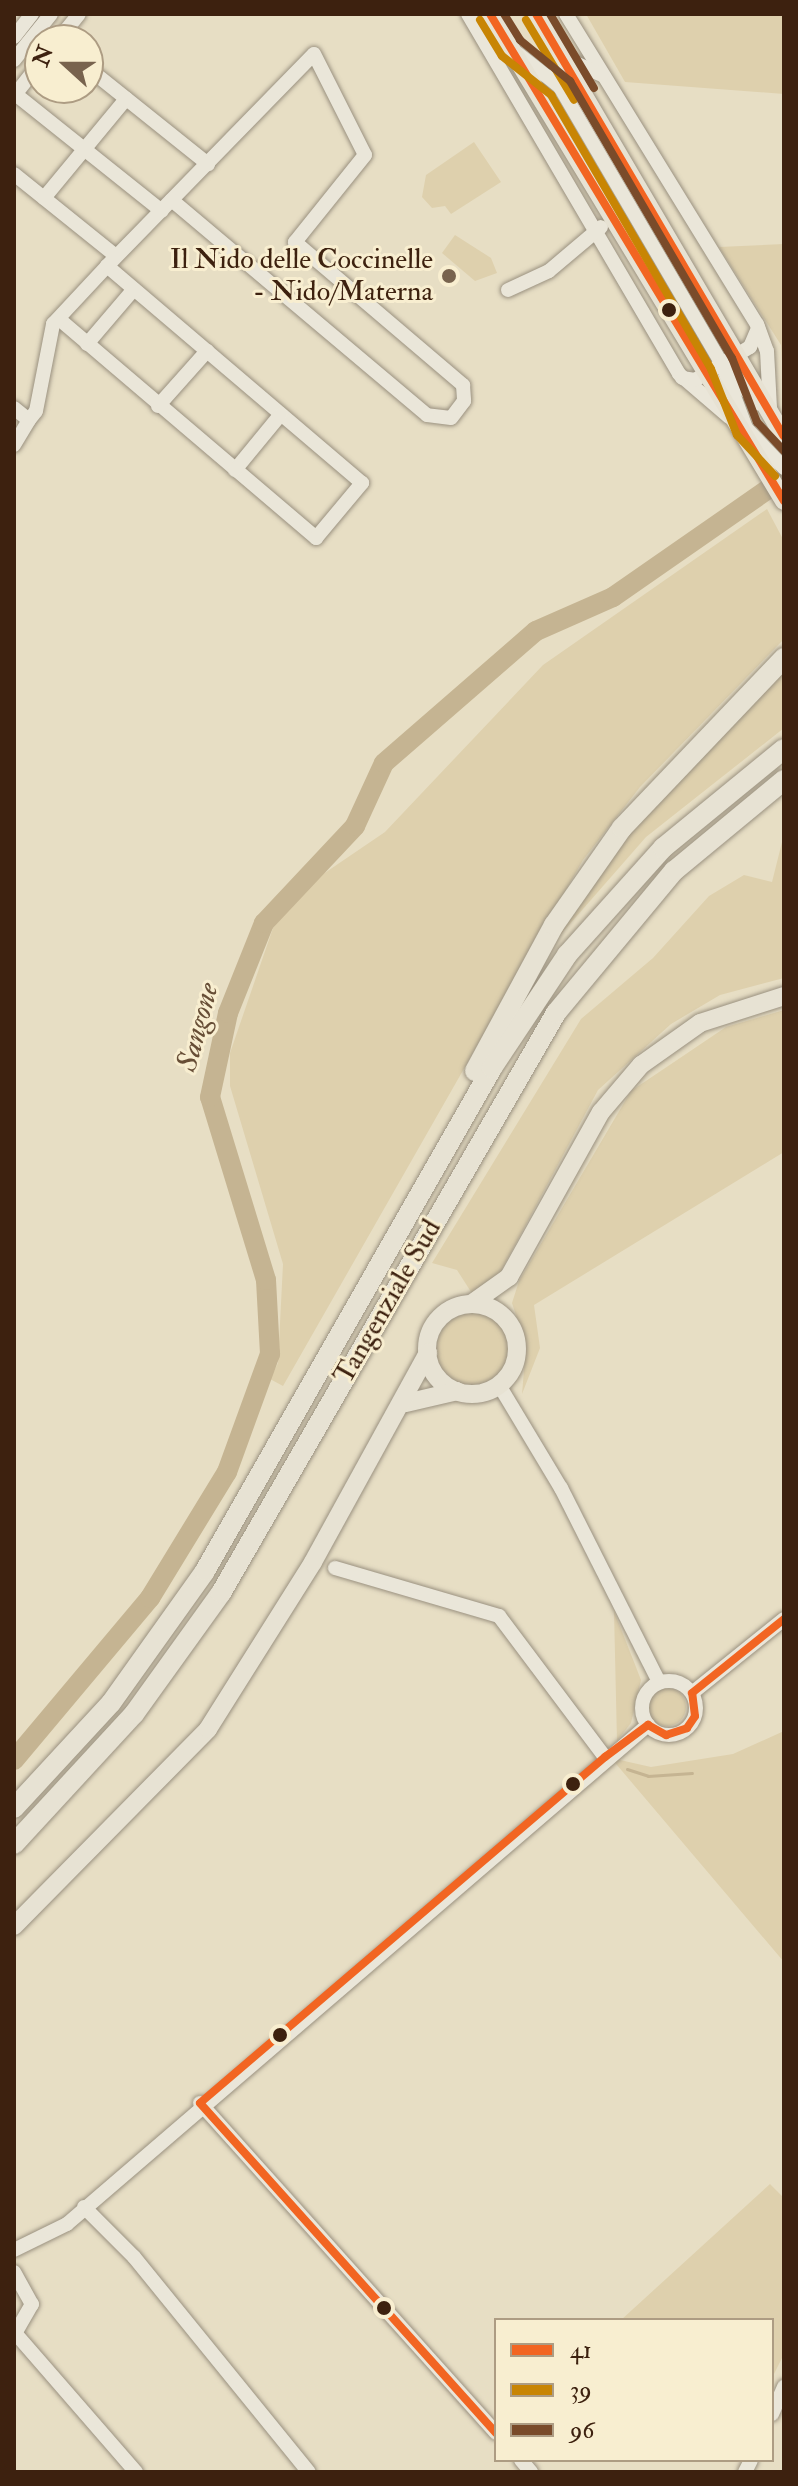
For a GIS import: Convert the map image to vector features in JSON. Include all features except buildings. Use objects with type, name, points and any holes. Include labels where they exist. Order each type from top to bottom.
[{"type":"highway","points":[[414,1206],[454,1111],[583,880],[656,786],[784,658]]},
{"type":"highway","name":"Tangenziale Sud","points":[[14,1808],[111,1703],[184,1604],[414,1206],[567,955],[663,848],[784,749]]},
{"type":"highway","name":"Tangenziale Sud","points":[[14,1844],[134,1714],[221,1593],[556,1013],[674,871],[784,780]]},
{"type":"main road","points":[[490,14],[729,417],[771,447]]},
{"type":"main road","points":[[536,14],[770,408],[771,447],[782,497]]},
{"type":"main road","points":[[14,1926],[200,1741],[406,1403],[442,1316],[487,1300],[509,1277],[625,1080],[700,1023],[784,996]]},
{"type":"main road","points":[[406,1403],[499,1385],[515,1363],[508,1323],[509,1277]]},
{"type":"main road","points":[[471,1304],[508,1323]]},
{"type":"main road","points":[[428,1353],[436,1376],[457,1391]]},
{"type":"street","points":[[14,37],[32,14]]},
{"type":"street","points":[[468,14],[682,378],[729,417]]},
{"type":"street","points":[[566,14],[758,328],[770,408]]},
{"type":"street","points":[[550,38],[560,87],[784,468]]},
{"type":"street","points":[[511,48],[560,87]]},
{"type":"street","points":[[14,445],[40,403],[59,319],[113,265],[167,205],[314,54],[365,155],[295,242],[463,385],[464,401],[451,418],[427,415],[167,205],[86,150],[15,94]]},
{"type":"street","points":[[562,57],[602,75]]},
{"type":"street","points":[[104,81],[208,164]]},
{"type":"street","points":[[44,198],[126,99]]},
{"type":"street","points":[[548,150],[574,154]]},
{"type":"street","points":[[14,174],[44,198],[134,289],[362,483],[316,538],[59,319]]},
{"type":"street","points":[[508,290],[549,271],[594,227],[619,229]]},
{"type":"street","points":[[87,344],[134,289]]},
{"type":"street","points":[[682,378],[704,375],[740,353],[758,328]]},
{"type":"street","points":[[158,406],[207,351]]},
{"type":"street","points":[[722,364],[747,429],[771,447]]},
{"type":"street","points":[[14,408],[29,420]]},
{"type":"street","points":[[235,470],[281,414]]},
{"type":"street","points":[[499,1385],[561,1488],[659,1682]]},
{"type":"street","points":[[335,1568],[499,1616],[605,1757]]},
{"type":"street","points":[[692,1693],[784,1619]]},
{"type":"street","points":[[659,1682],[678,1682],[692,1693],[695,1716],[683,1731],[666,1735],[648,1725],[643,1702],[659,1682]]},
{"type":"street","points":[[14,2250],[67,2224],[200,2103],[605,1757],[648,1725]]},
{"type":"street","points":[[200,2103],[494,2431]]},
{"type":"street","points":[[84,2207],[134,2257],[309,2472]]},
{"type":"street","points":[[14,2272],[32,2304],[15,2334],[136,2472]]},
{"type":"street","points":[[774,2410],[784,2387]]},
{"type":"shaded area","points":[[586,14],[784,14],[784,94],[625,82]]},
{"type":"shaded area","points":[[474,142],[501,182],[451,214],[445,206],[432,208],[422,197],[426,175]]},
{"type":"shaded area","points":[[455,235],[491,258],[497,273],[475,281],[442,253]]},
{"type":"shaded area","points":[[784,244],[784,394],[781,345],[719,247]]},
{"type":"shaded area","points":[[767,509],[784,541],[784,639],[640,787],[583,860],[283,1386],[270,1379],[278,1363],[283,1264],[230,1086],[230,1053],[273,928],[310,883],[385,832],[543,665]]},
{"type":"shaded area","points":[[784,668],[784,728],[646,837],[555,941],[632,826]]},
{"type":"shaded area","points":[[784,834],[784,978],[720,995],[671,1024],[598,1090],[500,1273],[473,1295],[457,1270],[432,1263],[581,1019],[653,958],[709,896],[744,875],[772,882]]},
{"type":"shaded area","points":[[784,1010],[784,1152],[534,1305],[540,1348],[522,1394],[526,1346],[512,1303],[519,1281],[631,1091],[726,1027]]},
{"type":"shaded area","points":[[473,1313],[494,1319],[504,1329],[510,1350],[504,1371],[494,1381],[473,1387],[452,1381],[442,1371],[436,1350],[442,1329],[452,1319]]},
{"type":"shaded area","points":[[614,1611],[641,1680],[631,1723],[617,1741]]},
{"type":"shaded area","points":[[667,1688],[680,1694],[686,1707],[680,1720],[667,1726],[654,1720],[648,1707],[654,1694]]},
{"type":"shaded area","points":[[784,1731],[784,1962],[611,1758],[651,1767],[733,1754]]},
{"type":"shaded area","points":[[770,2184],[784,2198],[784,2354],[774,2374],[774,2318],[623,2318]]},
{"type":"waterway","name":"Sangone","points":[[14,1760],[150,1598],[227,1472],[270,1354],[266,1280],[210,1097],[228,1013],[264,923],[355,826],[384,763],[536,631],[613,597],[784,478]]},
{"type":"waterway","points":[[627,1769],[648,1776],[692,1773]]},
{"type":"transit line","name":"41","points":[[490,14],[784,501]]},
{"type":"transit line","name":"96","points":[[504,14],[520,40],[570,81],[732,358],[757,422],[784,451]]},
{"type":"transit line","name":"41","points":[[536,14],[784,436]]},
{"type":"transit line","name":"96","points":[[550,14],[594,88]]},
{"type":"transit line","name":"39","points":[[480,20],[502,56],[551,95],[711,369],[737,435],[775,476]]},
{"type":"transit line","name":"39","points":[[526,20],[574,100]]},
{"type":"transit line","name":"41","points":[[494,2431],[200,2103],[605,1757],[648,1725],[666,1735],[687,1728],[695,1716],[692,1693],[784,1619]]},
{"type":"place","name":"Il Nido delle Coccinelle - Nido/Materna","points":[[449,276]]}]
